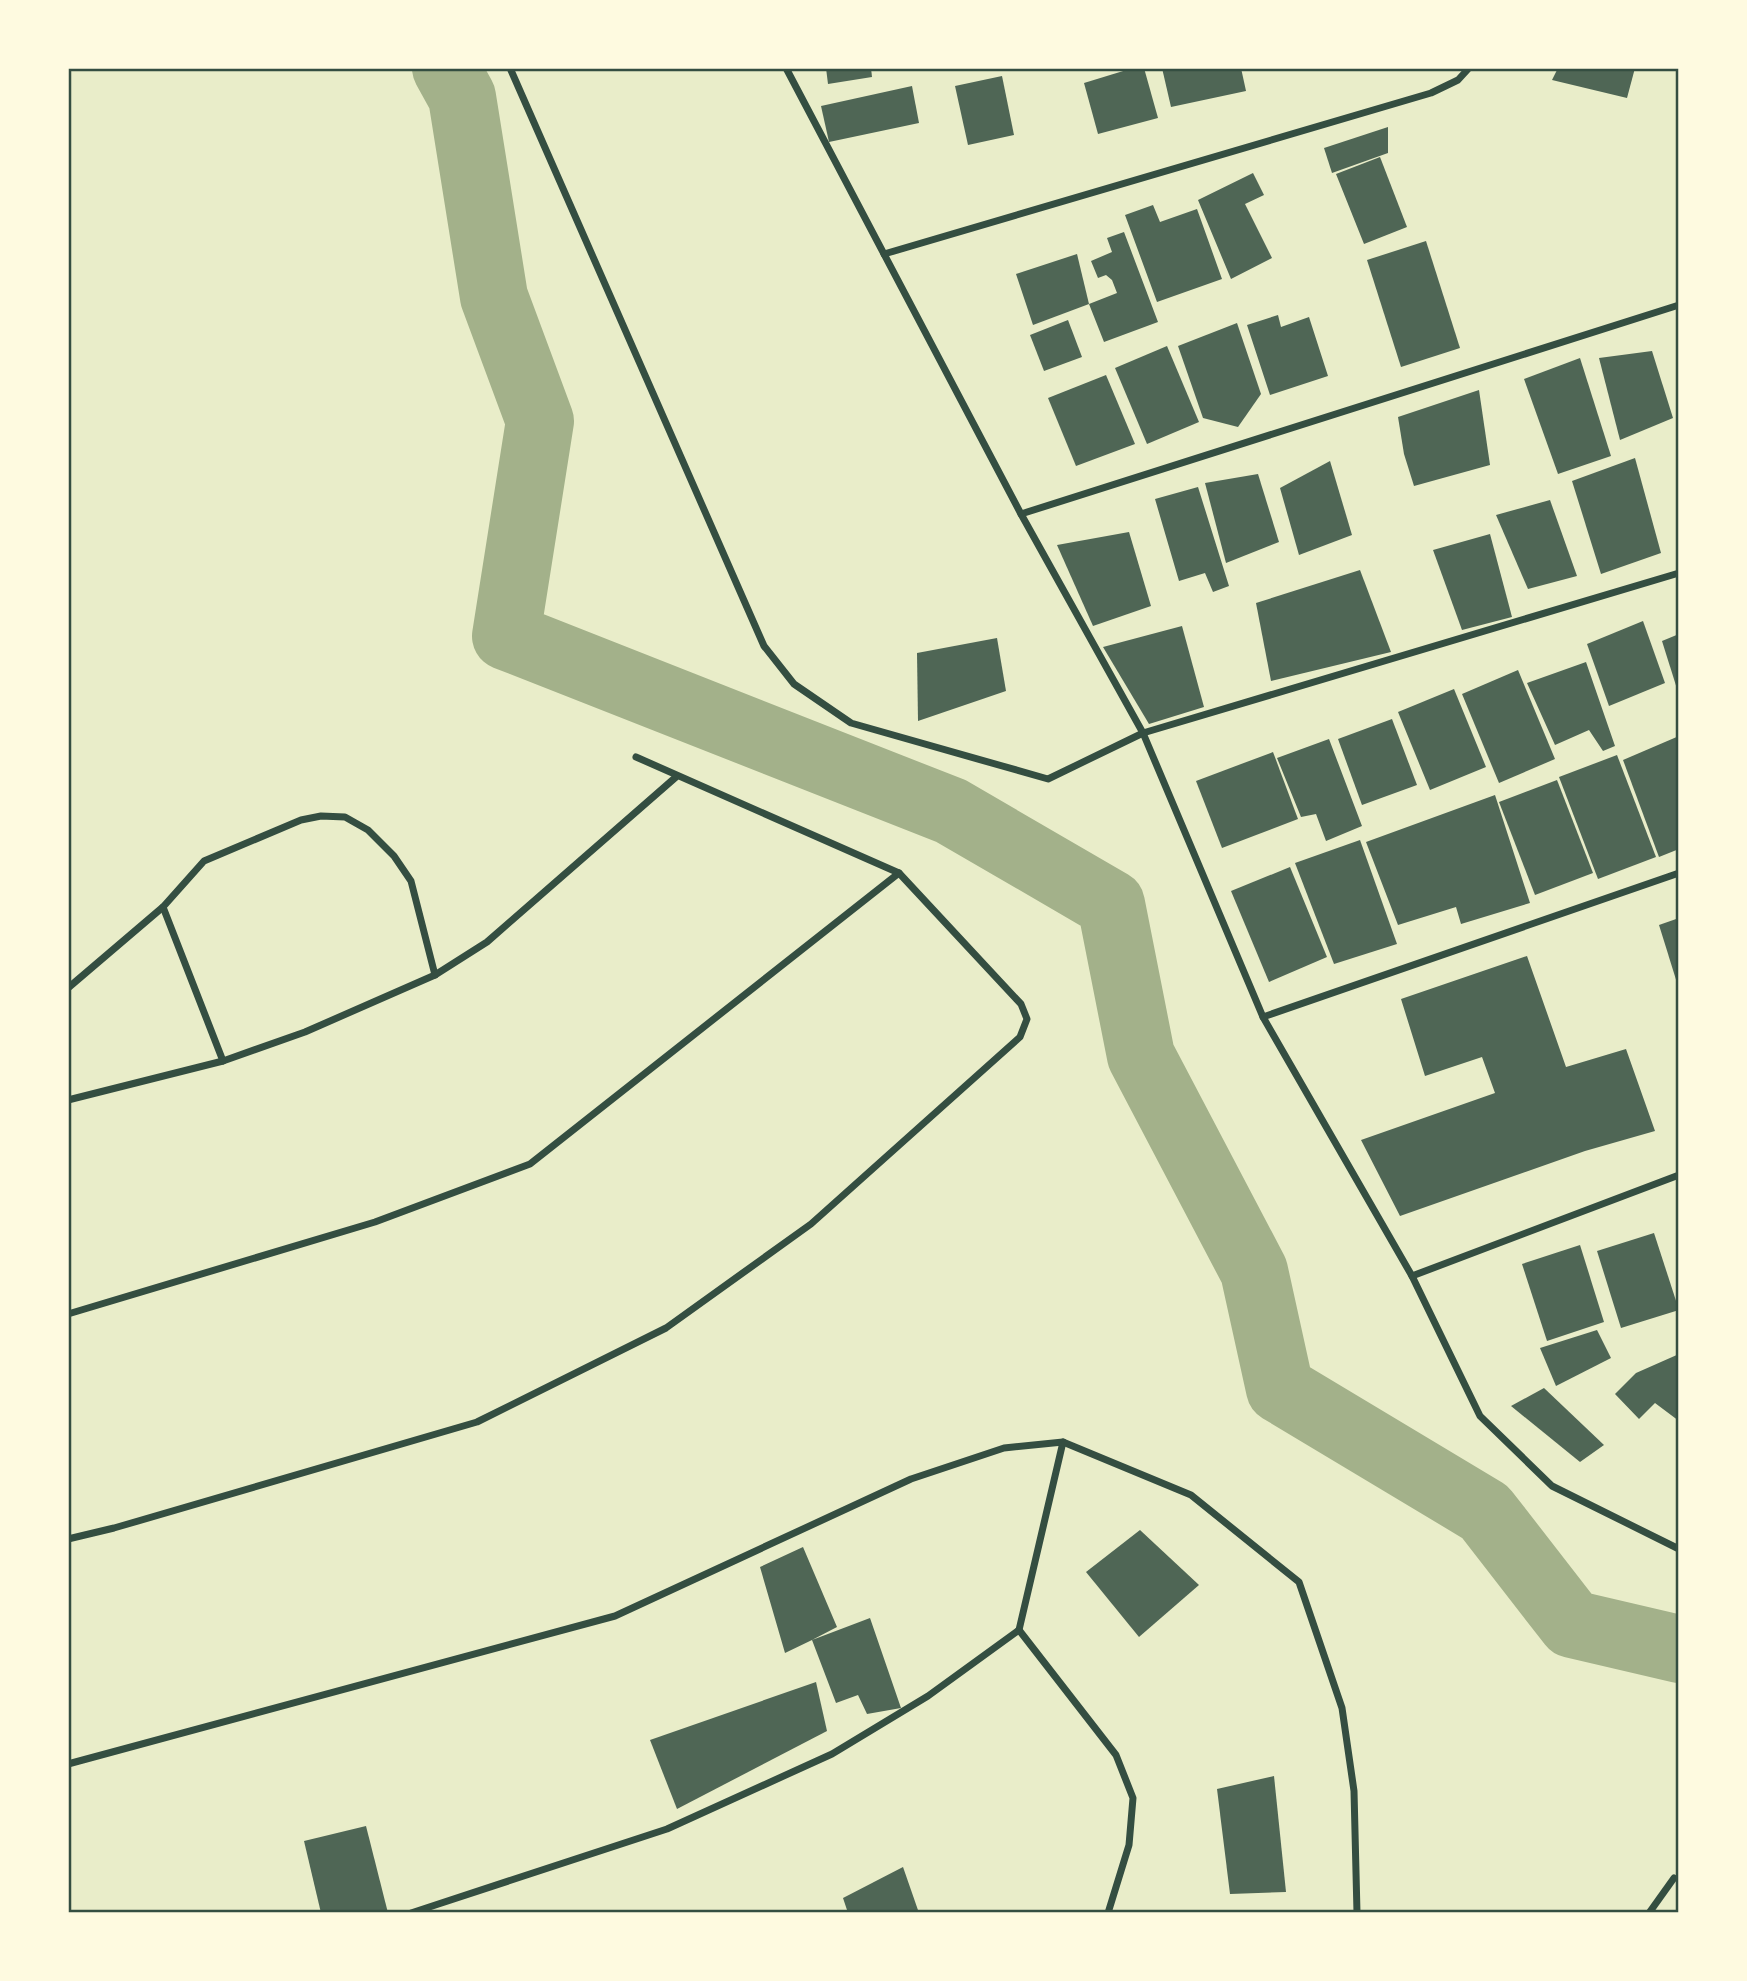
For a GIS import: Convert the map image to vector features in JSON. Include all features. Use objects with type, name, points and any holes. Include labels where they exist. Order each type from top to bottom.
[{"type":"street","points":[[510,68],[764,646],[794,684],[851,723],[1048,779],[1143,733],[1679,573]]},
{"type":"street","points":[[786,68],[1021,514],[1143,733],[1263,1017],[1412,1276],[1480,1416],[1552,1486],[1677,1546]]},
{"type":"street","points":[[884,254],[1431,93],[1458,80],[1469,68]]},
{"type":"street","points":[[1021,514],[1679,305]]},
{"type":"street","points":[[68,1539],[477,1422],[666,1328],[811,1224],[1020,1037],[1027,1019],[1021,1004],[899,873],[676,777],[636,757]]},
{"type":"street","points":[[68,1100],[223,1061],[305,1032],[435,975],[487,942],[676,777]]},
{"type":"street","points":[[68,988],[163,907],[204,861],[301,820],[321,816],[345,817],[368,830],[394,856],[411,881],[435,975]]},
{"type":"street","points":[[68,1314],[375,1223],[530,1164],[899,873]]},
{"type":"street","points":[[1263,1017],[1679,873]]},
{"type":"street","points":[[163,907],[223,1061]]},
{"type":"street","points":[[1412,1276],[1679,1175]]},
{"type":"street","points":[[411,1913],[667,1829],[832,1754],[928,1696],[1019,1630],[1062,1442]]},
{"type":"street","points":[[68,1764],[615,1616],[911,1479],[1004,1448],[1062,1442],[1191,1495],[1298,1583],[1342,1709],[1354,1791],[1357,1913]]},
{"type":"street","points":[[1019,1630],[1116,1755],[1133,1798],[1129,1845],[1108,1913]]},
{"type":"street","points":[[1648,1913],[1674,1878]]},
{"type":"building","points":[[826,68],[871,68],[872,77],[828,84]]},
{"type":"building","points":[[1133,68],[1144,68],[1158,118],[1098,134],[1084,83]]},
{"type":"building","points":[[1162,68],[1241,68],[1246,91],[1171,107]]},
{"type":"building","points":[[1558,68],[1635,68],[1627,98],[1552,80]]},
{"type":"building","points":[[1002,76],[1014,135],[968,145],[955,86]]},
{"type":"building","points":[[912,86],[919,123],[829,142],[821,106]]},
{"type":"building","points":[[1388,127],[1388,153],[1332,173],[1324,148]]},
{"type":"building","points":[[1380,157],[1407,227],[1364,244],[1336,174]]},
{"type":"building","points":[[1253,173],[1264,195],[1245,204],[1272,258],[1231,279],[1198,200]]},
{"type":"building","points":[[1153,205],[1160,222],[1197,209],[1222,279],[1157,302],[1125,215]]},
{"type":"building","points":[[1124,232],[1158,322],[1104,342],[1089,304],[1117,293],[1112,280],[1106,275],[1098,278],[1091,261],[1112,252],[1107,238]]},
{"type":"building","points":[[1426,241],[1460,348],[1401,367],[1367,260]]},
{"type":"building","points":[[1077,254],[1089,304],[1033,325],[1016,274]]},
{"type":"building","points":[[1278,315],[1281,327],[1309,317],[1328,376],[1270,395],[1247,325]]},
{"type":"building","points":[[1068,320],[1082,357],[1044,371],[1030,335]]},
{"type":"building","points":[[1237,323],[1261,394],[1238,427],[1203,418],[1178,346]]},
{"type":"building","points":[[1167,346],[1199,422],[1147,444],[1115,368]]},
{"type":"building","points":[[1652,351],[1673,418],[1620,440],[1599,358]]},
{"type":"building","points":[[1580,358],[1611,456],[1558,474],[1524,379]]},
{"type":"building","points":[[1106,375],[1135,444],[1076,466],[1048,398]]},
{"type":"building","points":[[1479,390],[1490,465],[1414,486],[1404,454],[1398,417]]},
{"type":"building","points":[[1635,458],[1661,553],[1601,574],[1572,481]]},
{"type":"building","points":[[1330,461],[1352,535],[1299,555],[1280,488]]},
{"type":"building","points":[[1258,474],[1279,542],[1226,563],[1205,483]]},
{"type":"building","points":[[1198,487],[1229,586],[1213,592],[1205,573],[1179,581],[1155,499]]},
{"type":"building","points":[[1550,500],[1577,576],[1528,589],[1496,515]]},
{"type":"building","points":[[1129,532],[1151,606],[1093,626],[1057,545]]},
{"type":"building","points":[[1490,534],[1512,617],[1462,630],[1433,550]]},
{"type":"building","points":[[1360,570],[1391,652],[1271,681],[1256,603]]},
{"type":"building","points":[[1643,621],[1665,683],[1609,706],[1587,644]]},
{"type":"building","points":[[1182,626],[1204,707],[1149,724],[1103,647]]},
{"type":"building","points":[[1679,634],[1679,692],[1678,692],[1662,641]]},
{"type":"building","points":[[997,638],[1006,691],[918,721],[917,653]]},
{"type":"building","points":[[1586,662],[1615,746],[1603,751],[1589,730],[1555,745],[1527,683]]},
{"type":"building","points":[[1518,670],[1555,759],[1499,783],[1462,694]]},
{"type":"building","points":[[1454,689],[1486,767],[1430,790],[1398,712]]},
{"type":"building","points":[[1392,719],[1417,785],[1362,805],[1338,739]]},
{"type":"building","points":[[1679,736],[1679,849],[1659,857],[1623,760]]},
{"type":"building","points":[[1329,739],[1362,826],[1326,841],[1316,814],[1301,817],[1277,758]]},
{"type":"building","points":[[1273,752],[1298,819],[1222,848],[1196,781]]},
{"type":"building","points":[[1617,755],[1656,857],[1598,879],[1559,777]]},
{"type":"building","points":[[1557,780],[1593,873],[1535,895],[1499,802]]},
{"type":"building","points":[[1495,795],[1530,903],[1461,924],[1456,907],[1398,925],[1366,842]]},
{"type":"building","points":[[1360,840],[1397,944],[1334,964],[1295,863]]},
{"type":"building","points":[[1290,867],[1327,957],[1269,982],[1231,891]]},
{"type":"building","points":[[1679,918],[1679,986],[1678,986],[1659,925]]},
{"type":"building","points":[[1527,956],[1566,1067],[1626,1049],[1655,1131],[1585,1151],[1400,1216],[1361,1140],[1495,1093],[1482,1057],[1425,1076],[1401,999]]},
{"type":"building","points":[[1654,1233],[1679,1310],[1621,1328],[1597,1251]]},
{"type":"building","points":[[1580,1245],[1604,1322],[1547,1341],[1522,1264]]},
{"type":"building","points":[[1597,1330],[1611,1358],[1556,1386],[1540,1348]]},
{"type":"building","points":[[1679,1354],[1679,1421],[1655,1403],[1639,1419],[1615,1394],[1636,1373]]},
{"type":"building","points":[[1544,1388],[1604,1445],[1580,1462],[1511,1406]]},
{"type":"building","points":[[1140,1530],[1199,1585],[1139,1637],[1086,1572]]},
{"type":"building","points":[[803,1547],[837,1627],[785,1653],[760,1567]]},
{"type":"building","points":[[870,1618],[901,1708],[867,1714],[858,1695],[836,1703],[812,1640]]},
{"type":"building","points":[[816,1682],[827,1731],[677,1809],[650,1740]]},
{"type":"building","points":[[1274,1776],[1286,1892],[1230,1894],[1217,1789]]},
{"type":"building","points":[[366,1826],[388,1913],[321,1913],[304,1841]]},
{"type":"building","points":[[903,1867],[919,1913],[848,1913],[843,1898]]},
{"type":"waterway","points":[[446,68],[462,97],[494,297],[540,421],[506,636],[951,811],[1111,904],[1141,1056],[1254,1271],[1280,1389],[1485,1512],[1572,1624],[1679,1649]]}]
